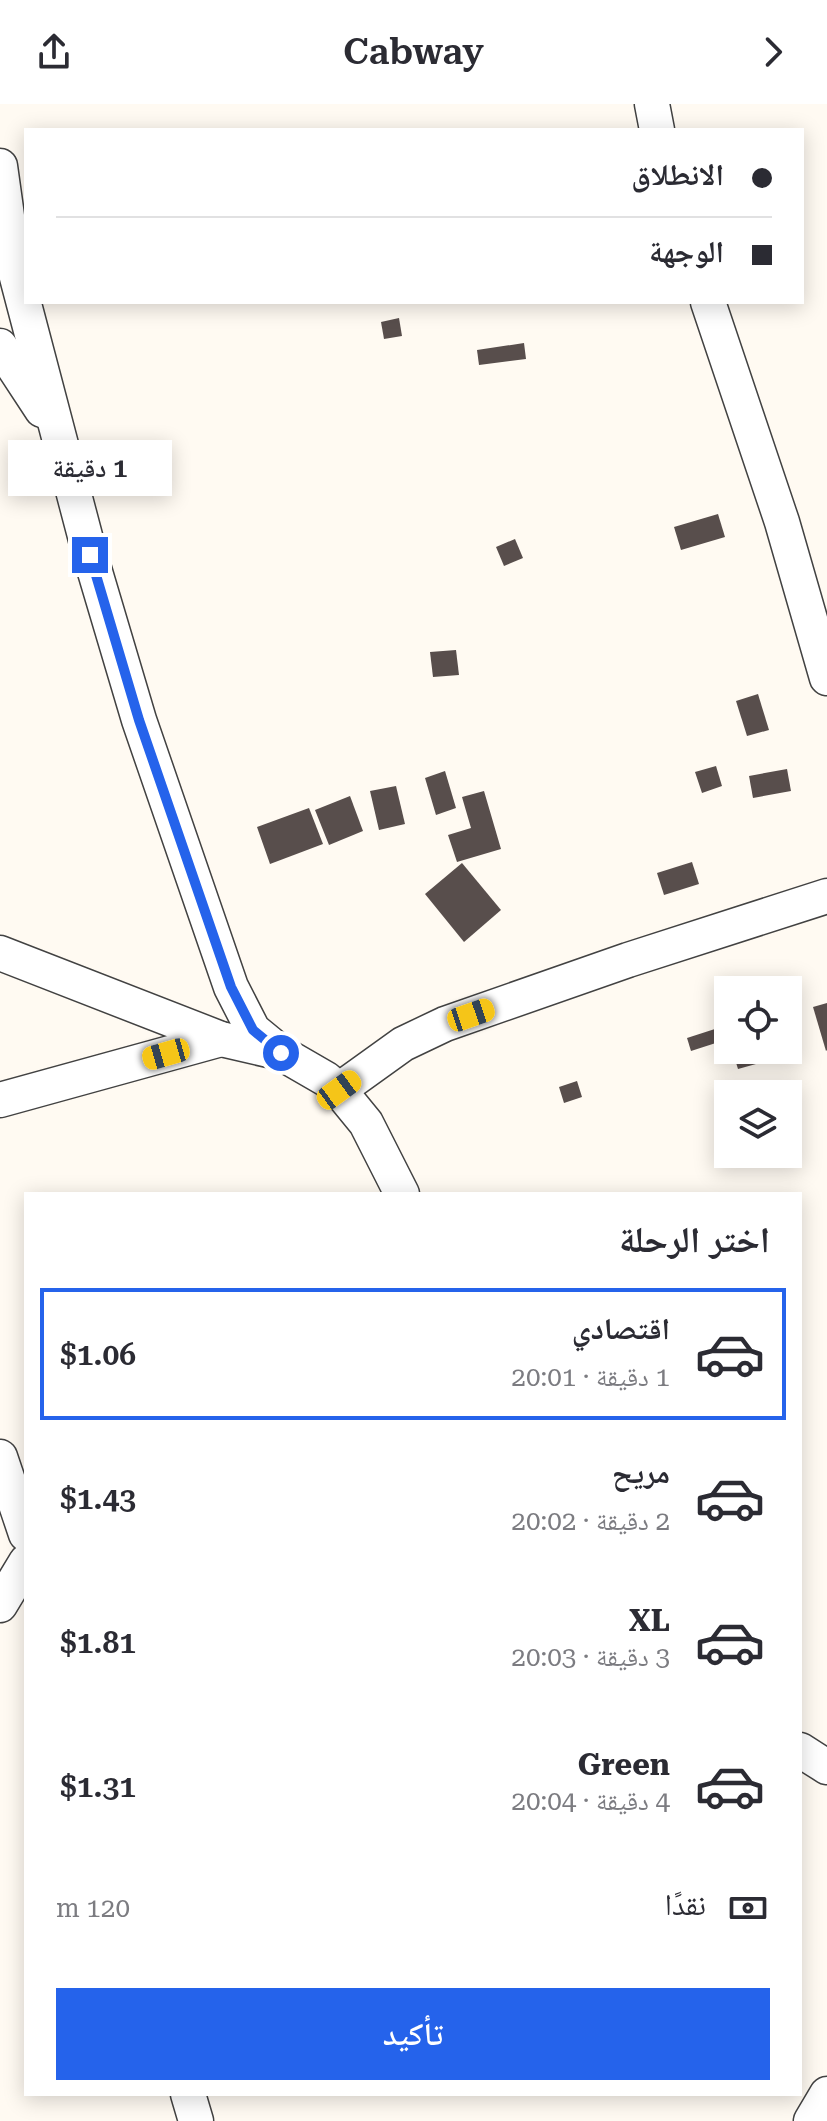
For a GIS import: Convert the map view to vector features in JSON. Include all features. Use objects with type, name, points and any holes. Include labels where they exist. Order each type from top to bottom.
[{"type":"street","points":[[652,104],[657,128]]},
{"type":"street","points":[[0,166],[14,266],[90,555],[139,720],[231,987],[253,1030],[281,1053],[339,1090],[366,1123],[401,1192]]},
{"type":"street","points":[[709,304],[782,522],[827,678]]},
{"type":"street","points":[[0,346],[58,434]]},
{"type":"street","points":[[339,1090],[403,1044],[445,1024],[628,960],[827,896]]},
{"type":"street","points":[[0,953],[221,1039],[281,1053]]},
{"type":"street","points":[[0,978],[68,981]]},
{"type":"street","points":[[0,1100],[221,1039]]},
{"type":"street","points":[[0,1457],[24,1528]]},
{"type":"street","points":[[0,1605],[24,1565]]},
{"type":"street","points":[[802,1751],[827,1767]]},
{"type":"street","points":[[811,2121],[827,2094]]},
{"type":"street","points":[[189,2096],[196,2121]]},
{"type":"building","points":[[399,318],[402,336],[384,339],[381,322]]},
{"type":"building","points":[[524,343],[526,359],[479,365],[477,350]]},
{"type":"building","points":[[718,514],[725,537],[681,550],[674,527]]},
{"type":"building","points":[[515,539],[523,558],[504,566],[496,547]]},
{"type":"building","points":[[456,650],[459,675],[433,677],[430,652]]},
{"type":"building","points":[[758,694],[769,730],[747,736],[736,701]]},
{"type":"building","points":[[716,766],[722,786],[702,793],[695,772]]},
{"type":"building","points":[[787,769],[791,791],[753,798],[749,776]]},
{"type":"building","points":[[445,771],[456,808],[436,815],[425,778]]},
{"type":"building","points":[[396,786],[405,824],[379,830],[370,791]]},
{"type":"building","points":[[484,791],[501,849],[457,862],[448,835],[471,828],[462,797]]},
{"type":"building","points":[[350,796],[363,831],[329,845],[315,810]]},
{"type":"building","points":[[309,808],[323,844],[270,864],[257,827]]},
{"type":"building","points":[[692,862],[699,884],[664,895],[657,873]]},
{"type":"building","points":[[462,863],[501,910],[464,942],[425,894]]},
{"type":"building","points":[[827,1003],[827,1050],[826,1051],[813,1007]]},
{"type":"building","points":[[714,1029],[714,1044],[691,1051],[687,1038]]},
{"type":"building","points":[[736,1064],[756,1064],[738,1069]]},
{"type":"building","points":[[577,1081],[582,1097],[564,1103],[559,1087]]},
{"type":"route","points":[[90,555],[139,720],[231,987],[253,1030],[281,1053]]}]
